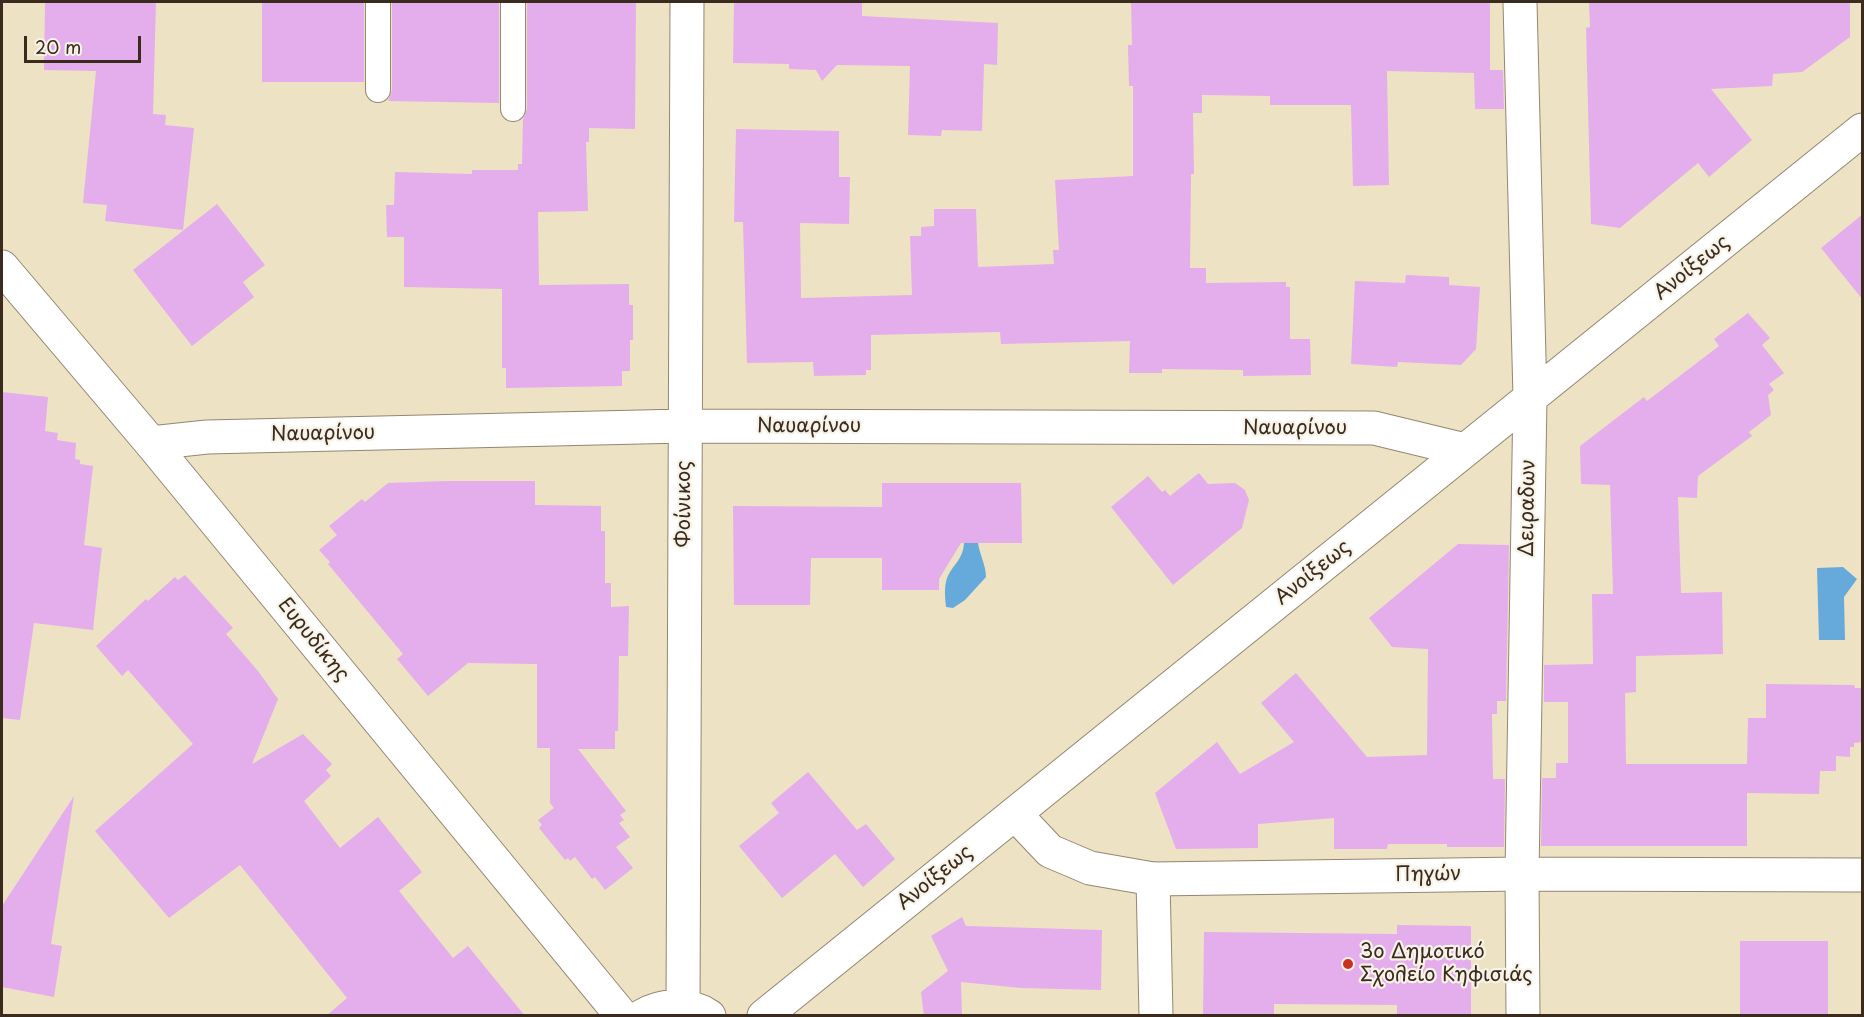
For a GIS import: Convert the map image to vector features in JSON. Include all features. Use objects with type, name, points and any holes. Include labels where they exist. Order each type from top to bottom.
[{"type":"street","name":"Φοίνικος","points":[[687,2],[684,426],[696,1011]]},
{"type":"street","name":"Δειραδων","points":[[1520,2],[1530,398],[1522,874],[1523,1016]]},
{"type":"street","name":"Ανοίξεως","points":[[764,1016],[1863,130]]},
{"type":"street","name":"Ευρυδίκης","points":[[2,267],[151,443],[622,1016]]},
{"type":"street","name":"Ναυαρίνου","points":[[151,443],[207,437],[684,426],[1374,428],[1465,450]]},
{"type":"street","name":"Πηγών","points":[[1015,814],[1050,851],[1090,868],[1153,879],[1522,874],[1863,874]]},
{"type":"street","points":[[1153,879],[1156,1016]]},
{"type":"street","points":[[642,1016],[664,1007],[696,1011]]},
{"type":"lane","points":[[378,2],[378,90]]},
{"type":"lane","points":[[513,2],[513,109]]},
{"type":"water","points":[[964,543],[978,543],[986,577],[965,600],[953,608],[946,607],[947,578],[960,558]]},
{"type":"water","points":[[1843,567],[1857,579],[1844,597],[1845,640],[1819,640],[1817,568]]},
{"type":"building","points":[[45,2],[156,2],[153,114],[166,115],[165,125],[194,128],[183,230],[105,221],[107,205],[83,203],[96,71],[44,70]]},
{"type":"building","points":[[262,2],[364,2],[364,82],[262,82]]},
{"type":"building","points":[[392,2],[499,2],[499,103],[388,101],[392,90]]},
{"type":"building","points":[[527,2],[636,2],[635,129],[589,128],[589,142],[586,142],[588,211],[538,212],[539,285],[629,284],[629,305],[633,305],[633,340],[630,340],[630,371],[622,371],[622,386],[506,388],[506,368],[502,368],[502,289],[404,287],[404,237],[387,237],[386,205],[394,205],[395,172],[472,174],[472,170],[518,170],[518,164],[522,164],[523,119],[527,109]]},
{"type":"building","points":[[734,2],[862,2],[862,16],[998,23],[997,65],[984,64],[982,131],[942,130],[941,136],[908,135],[910,66],[837,65],[822,81],[816,70],[789,69],[789,64],[733,63]]},
{"type":"building","points":[[1131,2],[1490,2],[1490,70],[1503,70],[1504,109],[1475,109],[1474,73],[1387,71],[1389,185],[1353,186],[1351,105],[1270,105],[1270,96],[1202,95],[1202,113],[1193,113],[1194,174],[1191,174],[1190,268],[1206,268],[1206,283],[1286,282],[1286,287],[1290,287],[1290,339],[1310,339],[1311,375],[1243,376],[1243,370],[1162,369],[1162,373],[1129,373],[1130,341],[1001,344],[1000,332],[871,335],[871,370],[866,370],[866,375],[814,376],[813,362],[747,363],[743,222],[734,222],[736,129],[839,131],[839,177],[850,177],[849,224],[800,223],[801,298],[912,295],[910,236],[921,236],[921,227],[934,226],[934,209],[976,209],[978,267],[1054,264],[1053,250],[1059,250],[1055,180],[1133,176],[1133,86],[1129,86],[1128,45],[1132,45]]},
{"type":"building","points":[[1589,2],[1850,2],[1850,37],[1802,72],[1773,74],[1772,86],[1711,89],[1752,140],[1709,177],[1698,163],[1620,228],[1591,224],[1586,28],[1590,27]]},
{"type":"building","points":[[217,204],[265,265],[243,282],[254,297],[192,346],[133,270]]},
{"type":"building","points":[[1863,214],[1863,300],[1821,248]]},
{"type":"building","points":[[1406,275],[1449,277],[1449,285],[1480,287],[1476,349],[1461,365],[1398,362],[1397,367],[1351,364],[1355,281],[1405,283]]},
{"type":"building","points":[[1748,313],[1770,338],[1762,345],[1784,373],[1769,384],[1774,390],[1768,395],[1771,415],[1749,432],[1752,436],[1698,476],[1697,498],[1678,497],[1681,593],[1722,592],[1723,654],[1636,656],[1636,692],[1625,693],[1626,764],[1747,764],[1748,718],[1766,718],[1766,684],[1854,685],[1855,688],[1863,688],[1863,742],[1854,743],[1854,747],[1850,747],[1850,757],[1836,756],[1836,771],[1820,771],[1819,794],[1747,793],[1747,846],[1541,846],[1542,778],[1556,778],[1556,763],[1568,763],[1568,702],[1544,702],[1544,665],[1593,664],[1592,594],[1613,594],[1610,485],[1581,484],[1580,446],[1644,397],[1647,401],[1719,346],[1714,339]]},
{"type":"building","points":[[2,392],[48,397],[45,431],[58,433],[57,440],[76,443],[75,459],[80,460],[80,464],[93,466],[84,545],[102,548],[93,630],[34,623],[20,720],[2,718]]},
{"type":"building","points":[[1199,473],[1208,484],[1235,483],[1245,490],[1249,500],[1242,528],[1173,585],[1111,507],[1148,476],[1162,492],[1165,490],[1170,496]]},
{"type":"building","points":[[535,481],[535,505],[601,506],[601,531],[605,531],[605,583],[611,583],[611,607],[629,606],[628,656],[619,656],[618,731],[615,731],[615,749],[578,749],[626,811],[620,815],[624,820],[619,823],[630,837],[616,847],[633,868],[605,890],[595,877],[592,879],[575,857],[570,861],[568,858],[565,860],[539,828],[542,825],[538,820],[554,808],[550,803],[550,748],[537,748],[537,664],[468,663],[428,696],[397,659],[403,654],[319,550],[337,535],[329,526],[362,499],[365,502],[388,483]]},
{"type":"building","points":[[882,483],[1021,483],[1022,543],[961,543],[939,579],[939,590],[882,590],[882,558],[811,558],[810,605],[734,605],[733,506],[882,507]]},
{"type":"building","points":[[1458,544],[1509,545],[1506,701],[1497,701],[1497,714],[1492,714],[1493,779],[1505,779],[1504,847],[1388,844],[1387,849],[1334,849],[1334,818],[1258,824],[1258,848],[1176,849],[1155,793],[1217,742],[1240,774],[1294,742],[1261,703],[1296,673],[1367,757],[1427,755],[1428,649],[1392,647],[1369,618]]},
{"type":"building","points":[[185,575],[233,628],[226,634],[258,671],[278,699],[252,764],[303,734],[332,764],[326,770],[331,776],[304,801],[340,848],[378,817],[422,872],[399,891],[453,958],[468,946],[525,1016],[326,1016],[347,998],[240,865],[169,918],[95,831],[193,744],[128,670],[122,676],[96,646],[146,599],[148,601],[175,577],[178,580]]},
{"type":"building","points":[[808,772],[857,830],[866,824],[895,859],[863,887],[835,854],[782,898],[739,846],[779,813],[771,803]]},
{"type":"building","points":[[74,796],[51,944],[62,946],[54,997],[2,987],[2,906]]},
{"type":"building","points":[[962,917],[966,926],[1102,930],[1101,990],[1021,988],[961,982],[962,1016],[924,1016],[921,992],[948,971],[931,936]]},
{"type":"building","name":"3ο Δημοτικό Σχολείο Κηφισιάς","points":[[1397,925],[1471,926],[1471,1016],[1397,1016],[1397,1005],[1274,1004],[1274,1016],[1203,1016],[1204,932],[1397,934]]},
{"type":"building","points":[[1740,941],[1828,941],[1828,1016],[1740,1016]]},
{"type":"place","name":"3ο Δημοτικό Σχολείο Κηφισιάς","points":[[1348,964]]}]
